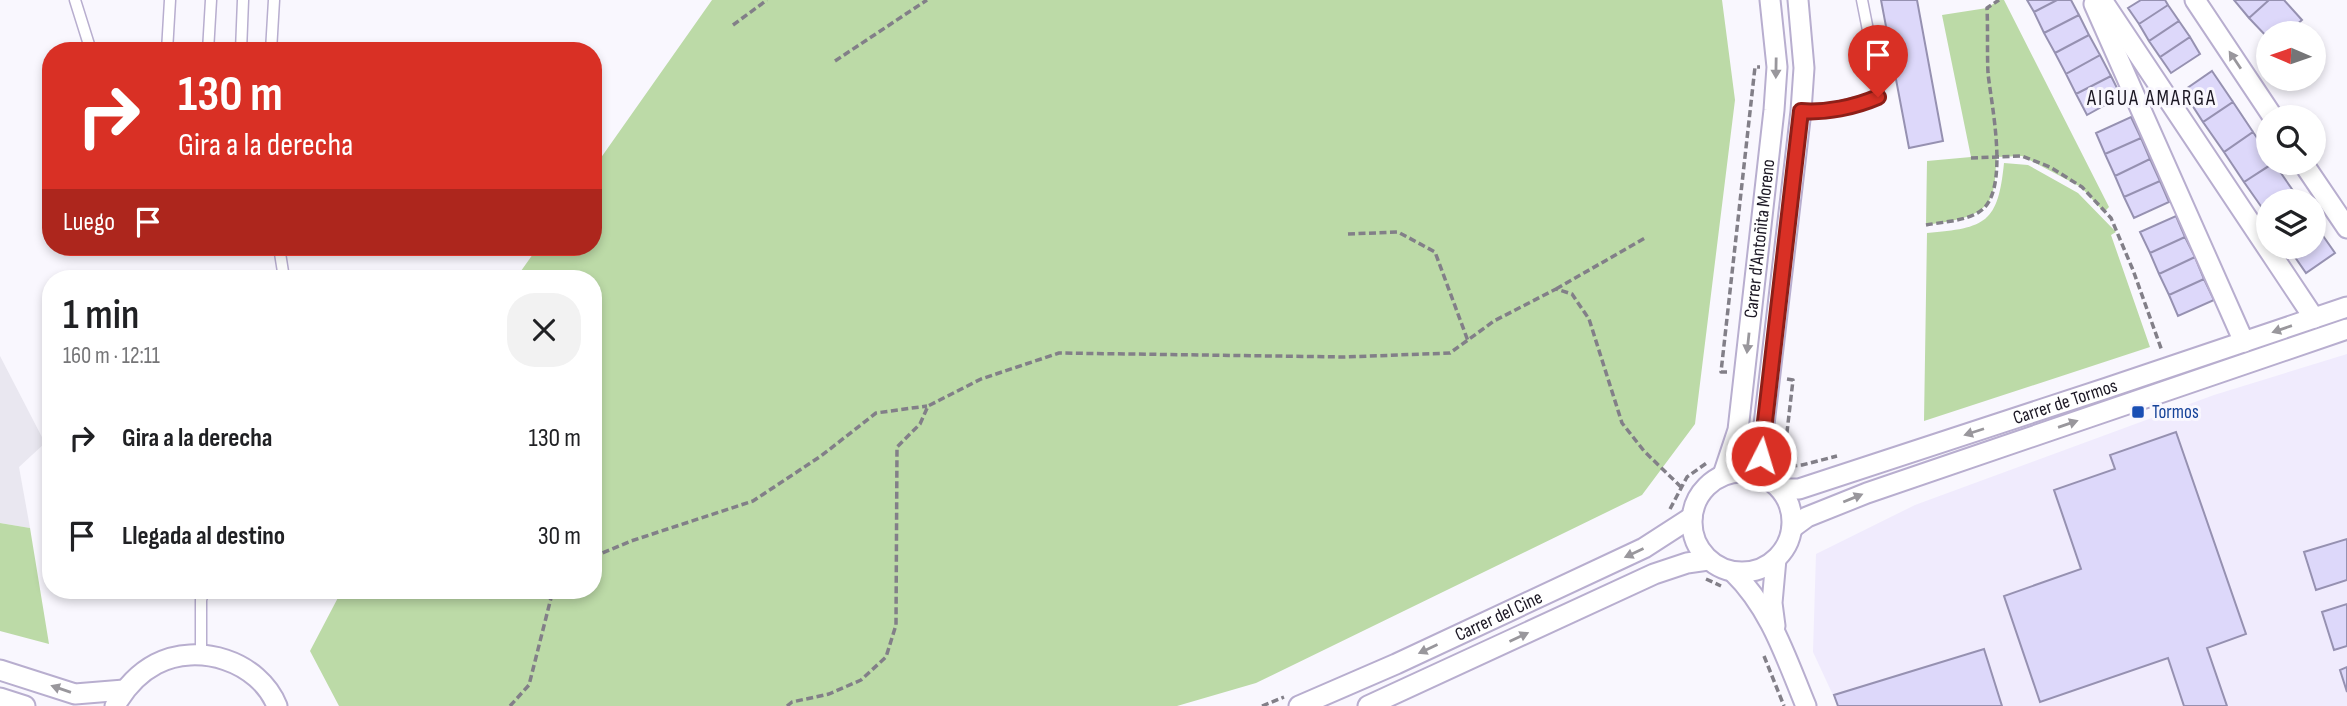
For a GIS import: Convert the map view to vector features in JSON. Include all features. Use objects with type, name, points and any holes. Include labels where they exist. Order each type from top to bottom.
[{"type":"street","name":"Carrer d'Antoñita Moreno","points":[[1723,475],[1738,430],[1735,380],[1777,67],[1770,0]]},
{"type":"street","name":"Carrer d'Antoñita Moreno","points":[[1763,475],[1763,433],[1801,111],[1804,68],[1798,0]]},
{"type":"street","points":[[2092,0],[2244,342]]},
{"type":"street","points":[[2102,0],[2314,318]]},
{"type":"street","points":[[2195,0],[2265,105]]},
{"type":"street","points":[[2311,175],[2347,228]]},
{"type":"street","name":"Carrer de Tormos","points":[[1781,489],[1799,489],[2347,307]]},
{"type":"street","name":"Carrer de Tormos","points":[[1792,528],[1807,517],[1867,493],[2347,329]]},
{"type":"street","points":[[1731,581],[1763,568],[1776,559],[1790,540],[1792,514],[1788,501],[1781,489],[1763,475],[1750,471],[1736,471],[1711,481],[1695,503],[1692,533],[1708,560],[1720,568],[1731,581],[1746,585],[1776,630],[1806,706]]},
{"type":"street","name":"Carrer del Cine","points":[[1296,700],[1396,664],[1644,548],[1692,517]]},
{"type":"street","points":[[1776,559],[1772,603],[1776,630]]},
{"type":"street","name":"Carrer del Cine","points":[[1368,706],[1654,574],[1686,563],[1708,560]]},
{"type":"street","points":[[0,670],[75,694],[119,698],[139,674],[158,663],[179,656],[201,654],[244,668],[261,682],[277,706]]},
{"type":"street","points":[[0,698],[25,706]]},
{"type":"lane","points":[[75,0],[87,42]]},
{"type":"lane","points":[[168,42],[170,0]]},
{"type":"lane","points":[[209,42],[211,0]]},
{"type":"lane","points":[[241,42],[243,0]]},
{"type":"lane","points":[[272,42],[274,0]]},
{"type":"lane","points":[[1801,111],[1818,112],[1868,102],[1878,97],[1879,86],[1862,0]]},
{"type":"lane","points":[[201,599],[201,654]]},
{"type":"path","points":[[733,25],[767,0]]},
{"type":"path","points":[[835,61],[927,0]]},
{"type":"path","points":[[1926,225],[1979,212],[1988,203],[1993,192],[1998,146],[1989,74],[1987,8],[1998,0]]},
{"type":"path","points":[[1721,372],[1755,67],[1766,67]]},
{"type":"path","points":[[1971,158],[2022,156],[2050,167],[2081,187],[2110,218],[2133,270],[2163,353]]},
{"type":"path","points":[[1348,234],[1398,232],[1435,252],[1468,341]]},
{"type":"path","points":[[602,553],[753,501],[821,456],[876,413],[928,406],[981,379],[1059,353],[1345,357],[1450,353],[1494,321],[1645,238]]},
{"type":"path","points":[[1556,289],[1572,294],[1589,319],[1622,423],[1644,451],[1681,487]]},
{"type":"path","points":[[1729,359],[1735,380]]},
{"type":"path","points":[[786,706],[792,702],[829,694],[861,680],[887,657],[896,625],[897,447],[920,424],[928,406]]},
{"type":"path","points":[[1668,513],[1688,477],[1708,462],[1712,455]]},
{"type":"path","points":[[1776,456],[1781,466],[1795,474]]},
{"type":"path","points":[[1807,470],[1843,458]]},
{"type":"path","points":[[1699,578],[1731,581]]},
{"type":"path","points":[[509,706],[529,685],[551,599]]},
{"type":"path","points":[[1762,650],[1784,706]]},
{"type":"path","points":[[1262,706],[1296,700]]},
{"type":"shaded area","points":[[2347,354],[2347,706],[1838,706],[1813,652],[1816,554],[1915,505],[2214,395]]},
{"type":"shaded area","points":[[0,356],[42,437],[42,446],[19,467],[30,528],[0,523]]},
{"type":"green space","points":[[712,0],[1722,0],[1735,100],[1695,424],[1642,495],[1256,683],[1177,706],[339,706],[310,651],[337,599],[602,599],[602,270],[522,270],[532,256],[602,256],[602,156]]},
{"type":"green space","points":[[1999,0],[2004,0],[2109,207],[2104,212],[2081,187],[2022,156],[1997,157],[1993,191],[1983,208],[1966,217],[1926,225],[1927,161],[1971,157],[1942,15],[1987,8]]},
{"type":"green space","points":[[2004,163],[2028,165],[2078,193],[2116,232],[2111,235],[2150,347],[1924,421],[1927,233],[1963,228],[1985,219],[1998,199]]},
{"type":"green space","points":[[0,523],[30,528],[49,644],[0,631]]},
{"type":"building","points":[[1881,0],[1917,0],[1943,141],[1909,148]]},
{"type":"building","points":[[2027,0],[2057,0],[2034,12]]},
{"type":"building","points":[[2057,0],[2071,0],[2079,15],[2044,33],[2034,12]]},
{"type":"building","points":[[2141,0],[2165,0],[2168,5],[2139,24],[2128,8]]},
{"type":"building","points":[[2234,0],[2269,0],[2249,18]]},
{"type":"building","points":[[2269,0],[2284,0],[2302,20],[2256,21],[2256,25],[2249,18]]},
{"type":"building","points":[[2168,5],[2179,21],[2149,41],[2139,24]]},
{"type":"building","points":[[2079,15],[2089,35],[2055,53],[2044,33]]},
{"type":"building","points":[[2179,21],[2190,37],[2160,57],[2149,41]]},
{"type":"building","points":[[2089,35],[2100,55],[2066,74],[2055,53]]},
{"type":"building","points":[[2190,37],[2200,54],[2171,73],[2160,57]]},
{"type":"building","points":[[2100,55],[2111,76],[2076,94],[2066,74]]},
{"type":"building","points":[[2212,71],[2233,102],[2203,122],[2183,91]]},
{"type":"building","points":[[2111,76],[2121,96],[2087,115],[2076,94]]},
{"type":"building","points":[[2233,102],[2253,132],[2224,152],[2203,122]]},
{"type":"building","points":[[2131,117],[2141,138],[2105,154],[2096,133]]},
{"type":"building","points":[[2253,132],[2256,136],[2256,174],[2244,182],[2224,152]]},
{"type":"building","points":[[2141,138],[2150,159],[2115,176],[2105,154]]},
{"type":"building","points":[[2150,159],[2160,181],[2124,197],[2115,176]]},
{"type":"building","points":[[2256,174],[2282,175],[2292,189],[2256,189],[2256,199],[2244,182]]},
{"type":"building","points":[[2160,181],[2169,202],[2134,218],[2124,197]]},
{"type":"building","points":[[2176,216],[2185,237],[2150,253],[2140,232]]},
{"type":"building","points":[[2185,237],[2195,257],[2159,274],[2150,253]]},
{"type":"building","points":[[2326,240],[2335,253],[2306,273],[2296,259],[2326,259]]},
{"type":"building","points":[[2195,257],[2204,279],[2169,295],[2159,274]]},
{"type":"building","points":[[2204,279],[2214,300],[2178,316],[2169,295]]},
{"type":"building","points":[[2176,432],[2246,634],[2207,648],[2227,706],[2184,706],[2168,658],[2040,702],[2004,596],[2081,569],[2054,490],[2115,469],[2110,455]]},
{"type":"building","points":[[2347,539],[2347,580],[2316,590],[2304,552]]},
{"type":"building","points":[[2347,604],[2347,646],[2334,650],[2322,612]]},
{"type":"building","points":[[1984,649],[2002,706],[1838,706],[1834,695]]},
{"type":"building","points":[[2347,667],[2347,692],[2340,670]]},
{"type":"place","name":"Tormos","points":[[2138,412]]},
{"type":"district","name":"AIGUA AMARGA","points":[[2152,98]]},
{"type":"route","points":[[1761,456],[1801,111],[1818,112],[1868,102],[1878,97]]}]
